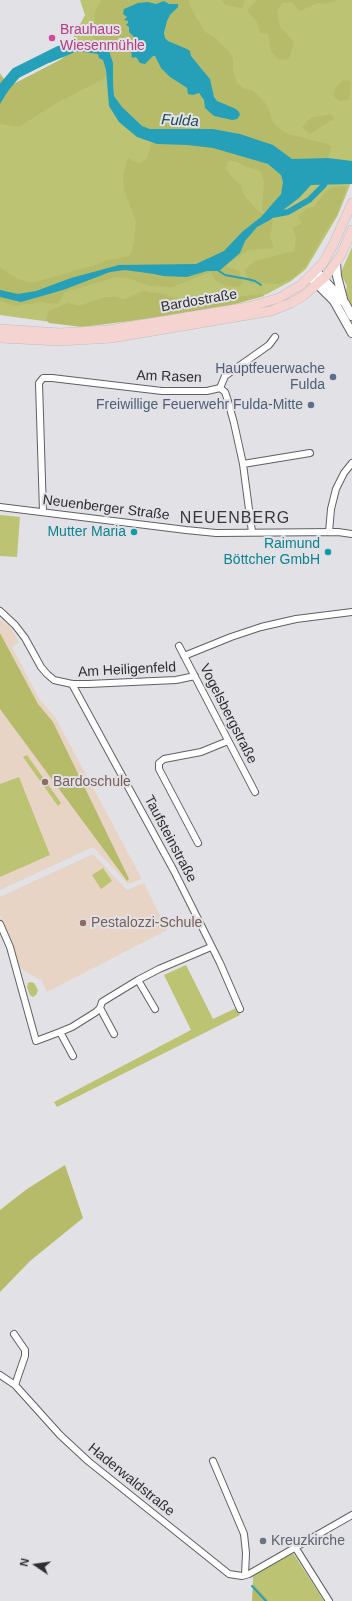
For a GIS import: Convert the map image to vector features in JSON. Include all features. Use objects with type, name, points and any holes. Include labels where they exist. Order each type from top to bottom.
[{"type":"main road","name":"Bardostraße","points":[[0,329],[60,333],[108,330],[248,307],[279,298],[296,289],[313,274],[325,260],[334,246],[352,203]]},
{"type":"main road","name":"Bardostraße","points":[[0,338],[60,341],[104,339],[143,334],[271,311],[291,303],[303,296],[321,281],[337,262],[346,246],[352,230]]},
{"type":"main road","points":[[337,262],[337,277],[345,303],[352,316]]},
{"type":"main road","points":[[313,274],[345,303]]},
{"type":"main road","points":[[321,281],[352,333]]},
{"type":"street","points":[[220,388],[225,376],[269,345],[275,337]]},
{"type":"street","name":"Am Rasen","points":[[43,512],[39,383],[43,378],[162,392],[207,391],[220,388],[228,400],[243,464],[252,532]]},
{"type":"street","points":[[243,464],[310,453]]},
{"type":"street","points":[[329,532],[331,509],[336,489],[344,473],[352,463]]},
{"type":"street","name":"Neuenberger Straße","points":[[0,507],[216,533],[329,532],[352,534]]},
{"type":"street","name":"Am Heiligenfeld","points":[[0,611],[15,625],[25,638],[47,674],[54,680],[72,684],[176,680],[194,676]]},
{"type":"street","points":[[184,656],[230,637],[261,627],[296,619],[352,612]]},
{"type":"street","name":"Vogelsbergstraße","points":[[179,646],[255,792]]},
{"type":"street","name":"Taufsteinstraße","points":[[72,684],[174,871],[240,1009]]},
{"type":"street","points":[[198,843],[159,769],[159,763],[164,759],[201,752],[228,741]]},
{"type":"street","points":[[0,924],[10,947],[36,1041],[72,1026],[100,1008],[102,1002],[138,980],[211,947]]},
{"type":"street","points":[[138,980],[154,1009]]},
{"type":"street","points":[[100,1008],[114,1034]]},
{"type":"street","points":[[60,1032],[73,1056]]},
{"type":"street","points":[[14,1334],[25,1350],[25,1356],[15,1385]]},
{"type":"street","name":"Haderwaldstraße","points":[[0,1375],[15,1385],[60,1435],[88,1461],[226,1572],[233,1575],[245,1575]]},
{"type":"street","points":[[213,1462],[244,1534],[246,1553],[245,1575]]},
{"type":"street","points":[[245,1575],[352,1515]]},
{"type":"street","points":[[295,1547],[329,1601]]},
{"type":"shaded area","name":"Bardoschule","points":[[0,619],[11,628],[19,642],[12,647],[40,700],[55,717],[142,879],[128,884],[93,847],[0,890]]},
{"type":"shaded area","name":"Pestalozzi-Schule","points":[[93,854],[127,890],[144,883],[167,930],[47,992],[41,980],[21,969],[0,915],[0,897]]},
{"type":"green space","points":[[80,0],[352,0],[352,180],[338,215],[306,269],[291,281],[267,294],[209,310],[80,326],[0,315],[0,73],[8,87],[62,59],[85,15]]},
{"type":"green space","points":[[101,0],[188,0],[193,12],[205,32],[216,38],[230,53],[233,59],[233,71],[238,84],[243,88],[252,90],[264,101],[270,112],[272,121],[277,127],[288,134],[327,144],[332,147],[328,158],[292,159],[273,145],[240,134],[213,129],[150,129],[142,126],[122,107],[114,96],[113,63],[108,49],[104,48],[93,37],[95,12]],"holes":[[[164,1],[175,11],[170,15],[167,21],[164,33],[165,38],[168,41],[190,51],[191,56],[202,68],[217,102],[236,109],[239,112],[232,120],[214,116],[199,93],[193,95],[170,77],[155,56],[153,56],[147,63],[140,63],[131,51],[135,45],[134,37],[129,32],[127,17],[148,2],[156,4]]]},
{"type":"green space","points":[[222,0],[245,0],[242,8],[225,5]]},
{"type":"green space","points":[[257,0],[336,0],[326,4],[317,3],[300,11],[292,2],[282,3],[277,11],[280,27],[294,42],[289,59],[279,60],[271,51],[268,34],[260,33],[257,22],[247,10]]},
{"type":"green space","points":[[75,52],[98,54],[103,60],[106,70],[105,78],[53,105],[19,127],[0,124],[0,77],[2,76],[8,87],[62,59],[65,55]]},
{"type":"green space","points":[[343,80],[351,81],[350,93],[348,100],[339,101],[333,95],[337,86]]},
{"type":"green space","points":[[331,114],[334,119],[310,134],[302,128],[310,118]]},
{"type":"green space","points":[[152,142],[157,144],[213,148],[268,164],[281,175],[283,182],[282,189],[275,203],[267,213],[262,210],[264,181],[260,171],[244,166],[236,161],[228,161],[226,168],[232,178],[240,184],[244,195],[257,210],[273,220],[270,238],[274,248],[248,250],[225,266],[239,271],[243,283],[238,287],[226,286],[216,281],[210,272],[172,287],[149,286],[128,278],[116,277],[65,292],[58,304],[41,302],[15,306],[0,301],[0,268],[18,279],[32,283],[96,265],[107,260],[127,257],[131,253],[134,243],[136,221],[124,190],[123,175],[128,158],[140,163],[147,158]]},
{"type":"green space","points":[[333,187],[347,187],[336,216],[327,228],[305,267],[293,278],[279,284],[250,283],[245,270],[255,261],[294,251],[296,238],[293,228],[302,223],[298,216],[308,208],[314,207],[325,192]]},
{"type":"green space","points":[[352,247],[352,308],[346,292],[347,286],[342,276],[342,270]]},
{"type":"green space","points":[[143,291],[164,294],[190,302],[202,296],[236,297],[263,294],[264,296],[211,311],[82,327],[49,323],[46,319],[49,311],[67,303],[79,306],[105,297],[117,297],[123,300]]},
{"type":"green space","points":[[0,515],[20,517],[17,557],[0,556]]},
{"type":"green space","points":[[0,633],[38,704],[53,722],[129,879],[127,881],[0,709]]},
{"type":"green space","points":[[27,755],[61,803],[58,806],[23,757]]},
{"type":"green space","points":[[19,777],[50,855],[0,877],[0,784]]},
{"type":"green space","points":[[103,868],[112,881],[101,889],[92,875]]},
{"type":"green space","points":[[186,965],[213,1019],[236,1008],[240,1015],[57,1107],[54,1102],[191,1030],[164,975]]},
{"type":"green space","points":[[28,983],[34,983],[38,990],[36,995],[33,997],[30,995],[27,987]]},
{"type":"green space","points":[[65,1165],[83,1218],[30,1261],[0,1292],[0,1210],[27,1189]]},
{"type":"green space","points":[[293,1553],[324,1601],[270,1601],[253,1582],[253,1576]]},
{"type":"green space","points":[[253,1582],[270,1601],[252,1601]]},
{"type":"water","points":[[164,1],[169,4],[178,4],[178,7],[170,15],[167,21],[164,33],[165,38],[168,41],[190,51],[191,56],[210,79],[214,97],[217,101],[236,109],[240,115],[237,119],[232,120],[214,116],[205,108],[204,100],[199,93],[193,95],[188,94],[187,88],[170,77],[161,68],[155,56],[153,56],[145,64],[140,63],[136,57],[132,58],[131,51],[135,45],[134,37],[129,32],[129,27],[126,25],[128,21],[124,20],[127,17],[123,14],[124,9],[138,3],[148,2],[156,4]]},
{"type":"water","points":[[84,42],[100,44],[108,48],[113,63],[114,96],[122,107],[142,126],[150,129],[213,129],[240,134],[273,145],[292,159],[328,158],[352,161],[352,184],[311,185],[299,198],[270,220],[257,227],[245,241],[240,253],[219,271],[207,271],[187,277],[163,276],[125,270],[110,272],[63,290],[21,302],[0,297],[0,290],[18,294],[36,291],[71,278],[119,265],[196,264],[224,251],[242,232],[261,217],[281,194],[283,182],[281,175],[268,164],[213,148],[157,144],[137,137],[119,122],[109,106],[106,70],[103,60],[99,58],[98,54],[75,52],[49,63],[46,56],[54,51]]},
{"type":"water","points":[[28,64],[32,69],[14,81],[0,104],[0,86],[6,77]]},
{"type":"waterway","name":"Fulda","points":[[0,92],[16,73],[60,51]]},
{"type":"waterway","points":[[272,215],[288,212],[309,200],[324,185],[326,178]]},
{"type":"waterway","points":[[218,270],[225,275],[255,281],[261,285]]},
{"type":"waterway","points":[[252,1586],[266,1601]]},
{"type":"place","name":"Brauhaus Wiesenmühle","points":[[52,38]]},
{"type":"place","name":"Hauptfeuerwache Fulda","points":[[333,377]]},
{"type":"place","name":"Freiwillige Feuerwehr Fulda-Mitte","points":[[311,405]]},
{"type":"place","name":"Mutter Maria","points":[[134,532]]},
{"type":"place","name":"Raimund Böttcher GmbH","points":[[328,552]]},
{"type":"place","name":"Bardoschule","points":[[45,782]]},
{"type":"place","name":"Pestalozzi-Schule","points":[[83,923]]},
{"type":"place","name":"Kreuzkirche","points":[[263,1541]]},
{"type":"district","name":"NEUENBERG","points":[[235,519]]}]
